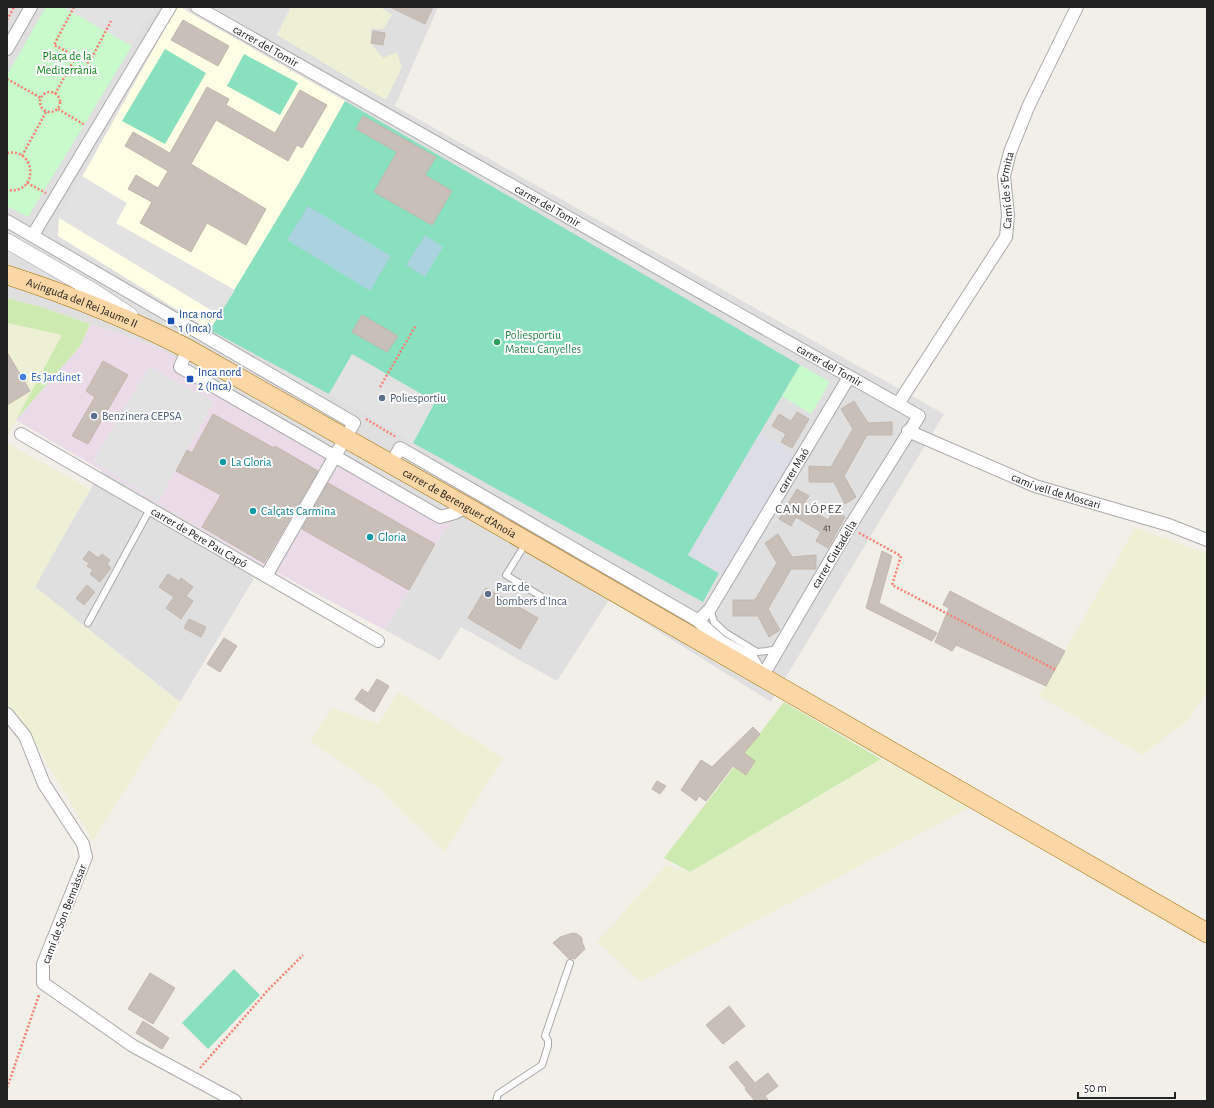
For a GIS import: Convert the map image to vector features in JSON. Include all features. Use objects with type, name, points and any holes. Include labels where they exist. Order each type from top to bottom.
[{"type":"main road","name":"Avinguda del Rei Jaume II","points":[[7,275],[102,310],[156,332]]},
{"type":"main road","name":"carrer de Berenguer d'Anoia","points":[[156,332],[467,507],[1207,933]]},
{"type":"street","points":[[7,49],[31,7]]},
{"type":"street","points":[[33,235],[170,7]]},
{"type":"street","name":"carrer del Tomir","points":[[197,7],[898,404],[918,416],[908,432]]},
{"type":"street","name":"Camí de s'Ermita","points":[[898,404],[1006,237],[1008,215],[1004,176],[1010,152],[1029,105],[1077,7]]},
{"type":"street","points":[[7,221],[354,423],[266,576]]},
{"type":"street","points":[[7,241],[92,290],[156,332]]},
{"type":"street","points":[[188,349],[180,367],[440,517],[455,513],[467,507]]},
{"type":"street","name":"carrer Maó","points":[[697,620],[702,618],[710,609],[849,377]]},
{"type":"street","name":"carrer Ciutadella","points":[[762,677],[849,528],[908,432]]},
{"type":"street","name":"camí vell de Moscari","points":[[908,432],[1035,486],[1169,525],[1207,540]]},
{"type":"street","name":"carrer de Pere Pau Capó","points":[[21,434],[378,641]]},
{"type":"street","points":[[391,464],[400,448],[697,620],[720,641],[752,659],[762,677]]},
{"type":"street","name":"camí de Son Bennàssar","points":[[7,714],[25,736],[44,784],[83,844],[86,856],[43,964],[43,983]]},
{"type":"street","points":[[43,983],[133,1046],[235,1101]]},
{"type":"lane","points":[[88,623],[150,509]]},
{"type":"lane","points":[[527,542],[506,575],[542,597]]},
{"type":"lane","points":[[710,609],[714,622],[726,633],[757,652],[778,648]]},
{"type":"lane","points":[[496,1101],[498,1094],[542,1065],[548,1046],[548,1040],[545,1036],[570,963]]},
{"type":"path","points":[[7,20],[14,7]]},
{"type":"path","points":[[74,7],[54,45],[89,63],[111,21]]},
{"type":"path","points":[[55,94],[76,56]]},
{"type":"path","points":[[7,79],[41,98]]},
{"type":"path","points":[[49,92],[55,94],[58,96],[60,102],[58,109],[53,112],[46,112],[41,108],[41,98],[49,92]]},
{"type":"path","points":[[58,109],[95,131]]},
{"type":"path","points":[[22,156],[46,112]]},
{"type":"path","points":[[7,153],[16,153],[22,156],[29,165],[31,171],[27,183],[18,190],[7,190]]},
{"type":"path","points":[[27,183],[55,198]]},
{"type":"path","points":[[380,386],[416,326]]},
{"type":"path","points":[[364,418],[400,439]]},
{"type":"path","points":[[849,528],[901,556],[892,585],[1056,670]]},
{"type":"path","points":[[191,1078],[270,989],[303,955]]},
{"type":"path","points":[[7,1088],[43,983]]},
{"type":"shaded area","points":[[7,7],[291,7],[277,35],[383,58],[371,44],[371,29],[392,15],[380,7],[438,7],[395,106],[944,414],[771,702],[609,600],[557,681],[461,627],[440,660],[385,630],[444,531],[454,518],[155,346],[41,307],[7,298]]},
{"type":"shaded area","points":[[63,7],[156,7],[132,46]]},
{"type":"shaded area","points":[[177,7],[180,7],[345,101],[281,214],[210,330],[58,236],[59,218]]},
{"type":"shaded area","points":[[291,7],[380,7],[392,15],[383,29],[371,29],[371,45],[383,58],[397,52],[402,67],[386,100],[277,35]]},
{"type":"shaded area","points":[[82,176],[127,203],[116,223],[235,290],[219,315],[59,218]]},
{"type":"shaded area","name":"Es Jardinet","points":[[7,323],[62,335],[7,437]]},
{"type":"shaded area","points":[[90,324],[155,346],[455,518],[444,531],[385,630],[262,565],[16,420],[81,345]]},
{"type":"shaded area","name":"Poliesportiu","points":[[352,354],[435,402],[413,443],[329,394]]},
{"type":"shaded area","points":[[149,367],[214,402],[158,502],[93,461]]},
{"type":"shaded area","points":[[760,433],[801,457],[729,579],[688,555]]},
{"type":"shaded area","points":[[7,443],[90,489],[35,587],[180,702],[93,841],[19,716],[7,705]]},
{"type":"shaded area","points":[[102,470],[262,565],[180,702],[34,586]]},
{"type":"shaded area","points":[[1135,528],[1207,553],[1207,691],[1188,720],[1142,755],[1039,696]]},
{"type":"shaded area","points":[[398,692],[503,758],[444,852],[379,788],[310,741],[332,708],[378,724]]},
{"type":"shaded area","points":[[881,759],[970,807],[641,982],[597,942],[666,865],[690,872]]},
{"type":"green space","name":"Plaça de la Mediterrània","points":[[46,7],[63,7],[132,46],[28,217],[7,206],[7,75]]},
{"type":"green space","points":[[165,49],[206,73],[165,144],[122,121]]},
{"type":"green space","points":[[244,54],[298,83],[280,115],[227,86]]},
{"type":"green space","name":"Poliesportiu Mateu Canyelles","points":[[345,101],[800,365],[688,555],[719,573],[703,602],[413,443],[435,402],[353,355],[329,394],[210,330],[302,178]]},
{"type":"green space","points":[[7,298],[41,307],[90,324],[81,345],[16,420],[62,335],[7,323]]},
{"type":"green space","points":[[800,365],[830,382],[811,414],[782,396]]},
{"type":"green space","points":[[784,702],[881,759],[690,872],[664,858]]},
{"type":"green space","points":[[234,969],[260,995],[208,1049],[182,1023]]},
{"type":"water","points":[[308,206],[391,256],[370,291],[287,240]]},
{"type":"water","points":[[425,235],[443,247],[425,277],[406,265]]},
{"type":"building","points":[[390,7],[433,7],[425,24]]},
{"type":"building","points":[[183,20],[229,46],[218,66],[171,40]]},
{"type":"building","points":[[373,31],[385,33],[383,45],[371,43]]},
{"type":"building","points":[[207,87],[229,99],[226,105],[275,133],[300,90],[327,105],[302,148],[297,145],[288,161],[216,120],[191,164],[266,209],[246,245],[207,223],[191,252],[140,223],[152,202],[128,189],[136,175],[158,188],[168,171],[125,146],[133,132],[170,153]]},
{"type":"building","points":[[363,116],[436,157],[425,175],[452,191],[432,225],[374,192],[397,152],[356,129]]},
{"type":"building","points":[[362,315],[398,336],[387,352],[352,332]]},
{"type":"building","points":[[7,352],[30,391],[7,405]]},
{"type":"building","name":"Benzinera CEPSA","points":[[103,361],[128,375],[88,444],[72,436],[95,397],[86,391]]},
{"type":"building","points":[[854,401],[868,423],[892,422],[892,435],[867,435],[844,476],[856,497],[845,504],[834,482],[809,482],[809,466],[831,467],[853,429],[841,409]]},
{"type":"building","points":[[797,412],[809,419],[792,448],[781,442],[786,434],[772,426],[779,414],[791,421]]},
{"type":"building","points":[[213,414],[274,448],[275,446],[318,471],[264,563],[202,527],[221,495],[176,471],[187,450],[192,453]]},
{"type":"building","name":"Gloria","points":[[328,483],[435,544],[409,590],[302,529]]},
{"type":"building","points":[[797,489],[809,496],[803,505],[828,520],[834,510],[845,517],[828,548],[816,541],[821,532],[796,517],[791,526],[779,519]]},
{"type":"building","points":[[778,534],[792,557],[816,555],[816,569],[791,569],[768,609],[780,630],[769,637],[758,616],[733,616],[733,600],[755,600],[777,563],[765,543]]},
{"type":"building","points":[[89,551],[98,558],[102,554],[110,560],[107,564],[111,568],[100,582],[90,574],[93,570],[87,566],[89,563],[83,559]]},
{"type":"building","points":[[882,551],[892,556],[879,603],[937,633],[932,641],[866,608]]},
{"type":"building","points":[[168,574],[179,581],[181,578],[193,587],[186,596],[193,601],[181,619],[166,608],[174,597],[159,587]]},
{"type":"building","points":[[87,585],[95,592],[84,605],[76,598]]},
{"type":"building","points":[[486,588],[538,618],[520,649],[468,618]]},
{"type":"building","points":[[950,591],[1065,651],[1046,686],[956,645],[952,651],[935,642],[949,608],[943,605]]},
{"type":"building","points":[[189,619],[206,627],[201,637],[184,628]]},
{"type":"building","points":[[224,638],[237,646],[220,672],[207,664]]},
{"type":"building","points":[[377,679],[389,686],[374,712],[355,699],[362,689],[368,693]]},
{"type":"building","points":[[753,727],[760,734],[744,753],[755,761],[746,775],[733,766],[706,801],[699,796],[696,801],[681,790],[701,760],[712,767]]},
{"type":"building","points":[[657,781],[666,786],[660,794],[652,789]]},
{"type":"building","points":[[573,933],[582,938],[585,949],[575,959],[568,958],[553,943],[560,937]]},
{"type":"building","points":[[150,973],[175,988],[153,1024],[128,1009]]},
{"type":"building","points":[[729,1006],[745,1026],[723,1044],[706,1025]]},
{"type":"building","points":[[143,1021],[169,1038],[162,1049],[136,1033]]},
{"type":"building","points":[[737,1061],[755,1083],[768,1073],[778,1086],[765,1096],[769,1101],[755,1101],[745,1089],[746,1088],[729,1067]]},
{"type":"place","name":"Inca nord 1 (Inca)","points":[[171,321]]},
{"type":"place","name":"Poliesportiu Mateu Canyelles","points":[[497,342]]},
{"type":"place","name":"Es Jardinet","points":[[23,377]]},
{"type":"place","name":"Inca nord 2 (Inca)","points":[[190,379]]},
{"type":"place","name":"Poliesportiu","points":[[382,398]]},
{"type":"place","name":"Benzinera CEPSA","points":[[94,416]]},
{"type":"place","name":"La Gloria","points":[[223,462]]},
{"type":"place","name":"Calçats Carmina","points":[[253,511]]},
{"type":"place","name":"Gloria","points":[[370,537]]},
{"type":"place","name":"Parc de bombers d'Inca","points":[[488,594]]},
{"type":"district","name":"CAN LÓPEZ","points":[[809,509]]}]
